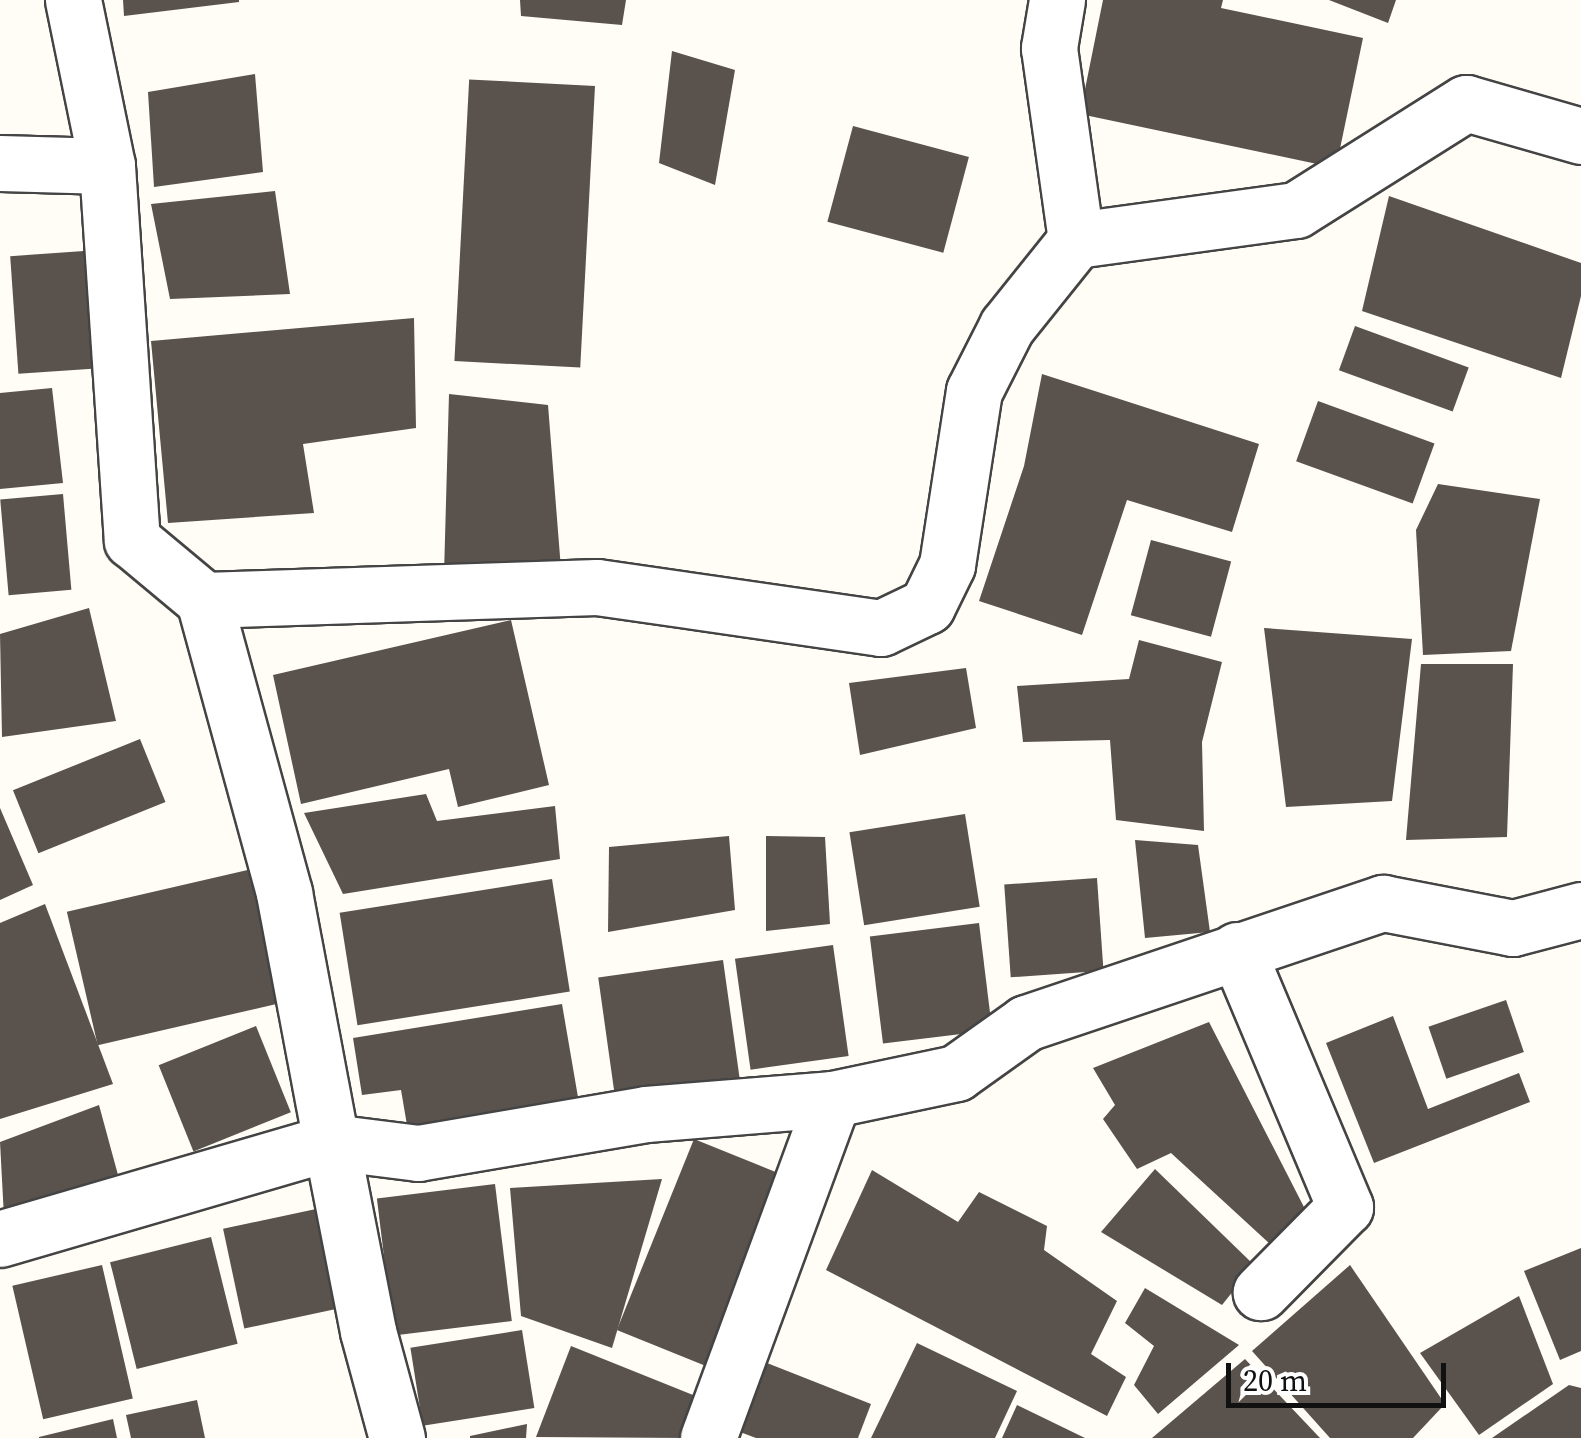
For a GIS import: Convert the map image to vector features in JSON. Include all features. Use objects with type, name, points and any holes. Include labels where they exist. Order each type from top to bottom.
[{"type":"street","points":[[73,0],[107,166],[132,540],[204,600],[284,893],[368,1331],[398,1438]]},
{"type":"street","points":[[1057,0],[1049,48],[1076,240]]},
{"type":"street","points":[[204,600],[597,587],[881,628],[927,606],[947,564],[974,391],[1007,326],[1076,240],[1296,210],[1466,104],[1581,136]]},
{"type":"street","points":[[0,163],[107,166]]},
{"type":"street","points":[[0,1238],[331,1142],[418,1154],[646,1114],[833,1099],[956,1073],[1026,1023],[1384,903],[1513,928],[1581,910]]},
{"type":"street","points":[[1237,950],[1345,1207],[1261,1292]]},
{"type":"street","points":[[708,1438],[833,1099]]},
{"type":"building","points":[[123,0],[239,0],[239,2],[124,16]]},
{"type":"building","points":[[520,0],[626,0],[622,25],[521,16]]},
{"type":"building","points":[[1103,0],[1223,0],[1221,8],[1363,38],[1336,168],[1080,114]]},
{"type":"building","points":[[1329,0],[1396,0],[1388,23]]},
{"type":"building","points":[[672,51],[735,70],[715,185],[659,163]]},
{"type":"building","points":[[255,74],[263,172],[154,187],[148,92]]},
{"type":"building","points":[[469,79],[595,86],[580,368],[454,361]]},
{"type":"building","points":[[853,126],[969,157],[943,253],[827,222]]},
{"type":"building","points":[[275,191],[290,294],[170,299],[151,204]]},
{"type":"building","points":[[1389,196],[1581,263],[1581,296],[1561,378],[1362,311]]},
{"type":"building","points":[[84,251],[92,369],[18,374],[10,256]]},
{"type":"building","points":[[414,318],[416,428],[303,444],[314,513],[168,523],[151,341]]},
{"type":"building","points":[[1355,326],[1469,367],[1453,412],[1339,370]]},
{"type":"building","points":[[1042,374],[1259,444],[1232,532],[1127,500],[1082,635],[979,601],[1024,466]]},
{"type":"building","points":[[52,388],[63,483],[0,489],[0,393]]},
{"type":"building","points":[[449,394],[548,405],[561,569],[444,575]]},
{"type":"building","points":[[1318,401],[1435,443],[1413,504],[1296,461]]},
{"type":"building","points":[[1438,484],[1540,499],[1511,651],[1423,655],[1416,530]]},
{"type":"building","points":[[63,494],[71,590],[9,595],[0,499]]},
{"type":"building","points":[[1151,540],[1231,561],[1211,637],[1131,615]]},
{"type":"building","points":[[89,608],[116,721],[2,737],[0,634]]},
{"type":"building","points":[[511,620],[549,785],[458,807],[449,769],[301,804],[273,675]]},
{"type":"building","points":[[1264,628],[1412,639],[1392,801],[1286,807]]},
{"type":"building","points":[[1139,640],[1222,662],[1202,742],[1204,831],[1116,820],[1110,740],[1023,742],[1017,686],[1129,679]]},
{"type":"building","points":[[1421,664],[1513,664],[1507,837],[1406,840]]},
{"type":"building","points":[[966,668],[976,728],[860,755],[849,683]]},
{"type":"building","points":[[140,739],[165,802],[38,853],[13,790]]},
{"type":"building","points":[[426,794],[437,821],[555,806],[560,859],[343,894],[304,813]]},
{"type":"building","points":[[0,808],[33,885],[0,900]]},
{"type":"building","points":[[965,814],[980,907],[864,925],[849,832]]},
{"type":"building","points":[[729,836],[735,910],[608,932],[609,847]]},
{"type":"building","points":[[766,836],[825,837],[830,924],[766,931]]},
{"type":"building","points":[[1135,840],[1198,845],[1210,932],[1145,938]]},
{"type":"building","points":[[252,869],[283,1002],[98,1045],[67,912]]},
{"type":"building","points":[[1097,878],[1103,971],[1011,977],[1004,884]]},
{"type":"building","points":[[552,879],[570,992],[357,1025],[340,913]]},
{"type":"building","points":[[45,904],[113,1084],[0,1119],[0,923]]},
{"type":"building","points":[[979,923],[992,1030],[883,1044],[870,936]]},
{"type":"building","points":[[833,945],[849,1056],[751,1070],[735,959]]},
{"type":"building","points":[[723,960],[740,1078],[615,1095],[598,978]]},
{"type":"building","points":[[1506,1000],[1524,1052],[1446,1079],[1428,1027]]},
{"type":"building","points":[[562,1004],[579,1103],[408,1131],[401,1090],[362,1095],[353,1038]]},
{"type":"building","points":[[1393,1016],[1428,1109],[1519,1073],[1530,1102],[1374,1163],[1326,1043]]},
{"type":"building","points":[[1209,1022],[1306,1211],[1270,1244],[1171,1153],[1137,1169],[1103,1119],[1115,1105],[1093,1068]]},
{"type":"building","points":[[256,1026],[291,1112],[193,1152],[159,1065]]},
{"type":"building","points":[[99,1105],[118,1175],[4,1217],[0,1142]]},
{"type":"building","points":[[694,1139],[787,1176],[710,1367],[617,1330]]},
{"type":"building","points":[[1155,1169],[1254,1265],[1222,1305],[1101,1232]]},
{"type":"building","points":[[872,1170],[958,1222],[979,1192],[1047,1226],[1044,1250],[1117,1301],[1091,1354],[1126,1377],[1107,1416],[826,1270]]},
{"type":"building","points":[[662,1179],[612,1348],[521,1316],[510,1188]]},
{"type":"building","points":[[495,1184],[512,1321],[394,1335],[377,1199]]},
{"type":"building","points":[[316,1209],[337,1309],[244,1329],[223,1229]]},
{"type":"building","points":[[211,1237],[238,1344],[137,1369],[110,1262]]},
{"type":"building","points":[[1581,1248],[1581,1351],[1560,1360],[1524,1271]]},
{"type":"building","points":[[102,1265],[133,1398],[43,1419],[12,1286]]},
{"type":"building","points":[[1350,1265],[1445,1404],[1413,1438],[1330,1438],[1252,1351]]},
{"type":"building","points":[[1145,1288],[1239,1345],[1158,1414],[1134,1385],[1154,1346],[1125,1323]]},
{"type":"building","points":[[1519,1296],[1553,1384],[1479,1435],[1420,1353]]},
{"type":"building","points":[[522,1330],[534,1408],[423,1426],[410,1348]]},
{"type":"building","points":[[917,1343],[1017,1391],[995,1438],[871,1438]]},
{"type":"building","points":[[571,1346],[703,1399],[687,1438],[536,1437]]},
{"type":"building","points":[[1245,1359],[1320,1438],[1152,1438]]},
{"type":"building","points":[[767,1363],[871,1404],[858,1438],[756,1438],[740,1432]]},
{"type":"building","points":[[1569,1385],[1581,1388],[1581,1438],[1492,1438]]},
{"type":"building","points":[[197,1400],[205,1438],[131,1438],[126,1415]]},
{"type":"building","points":[[1017,1405],[1085,1438],[1002,1438]]},
{"type":"building","points":[[113,1419],[117,1438],[39,1438],[39,1437]]},
{"type":"building","points":[[527,1424],[526,1438],[470,1438],[470,1436]]}]
